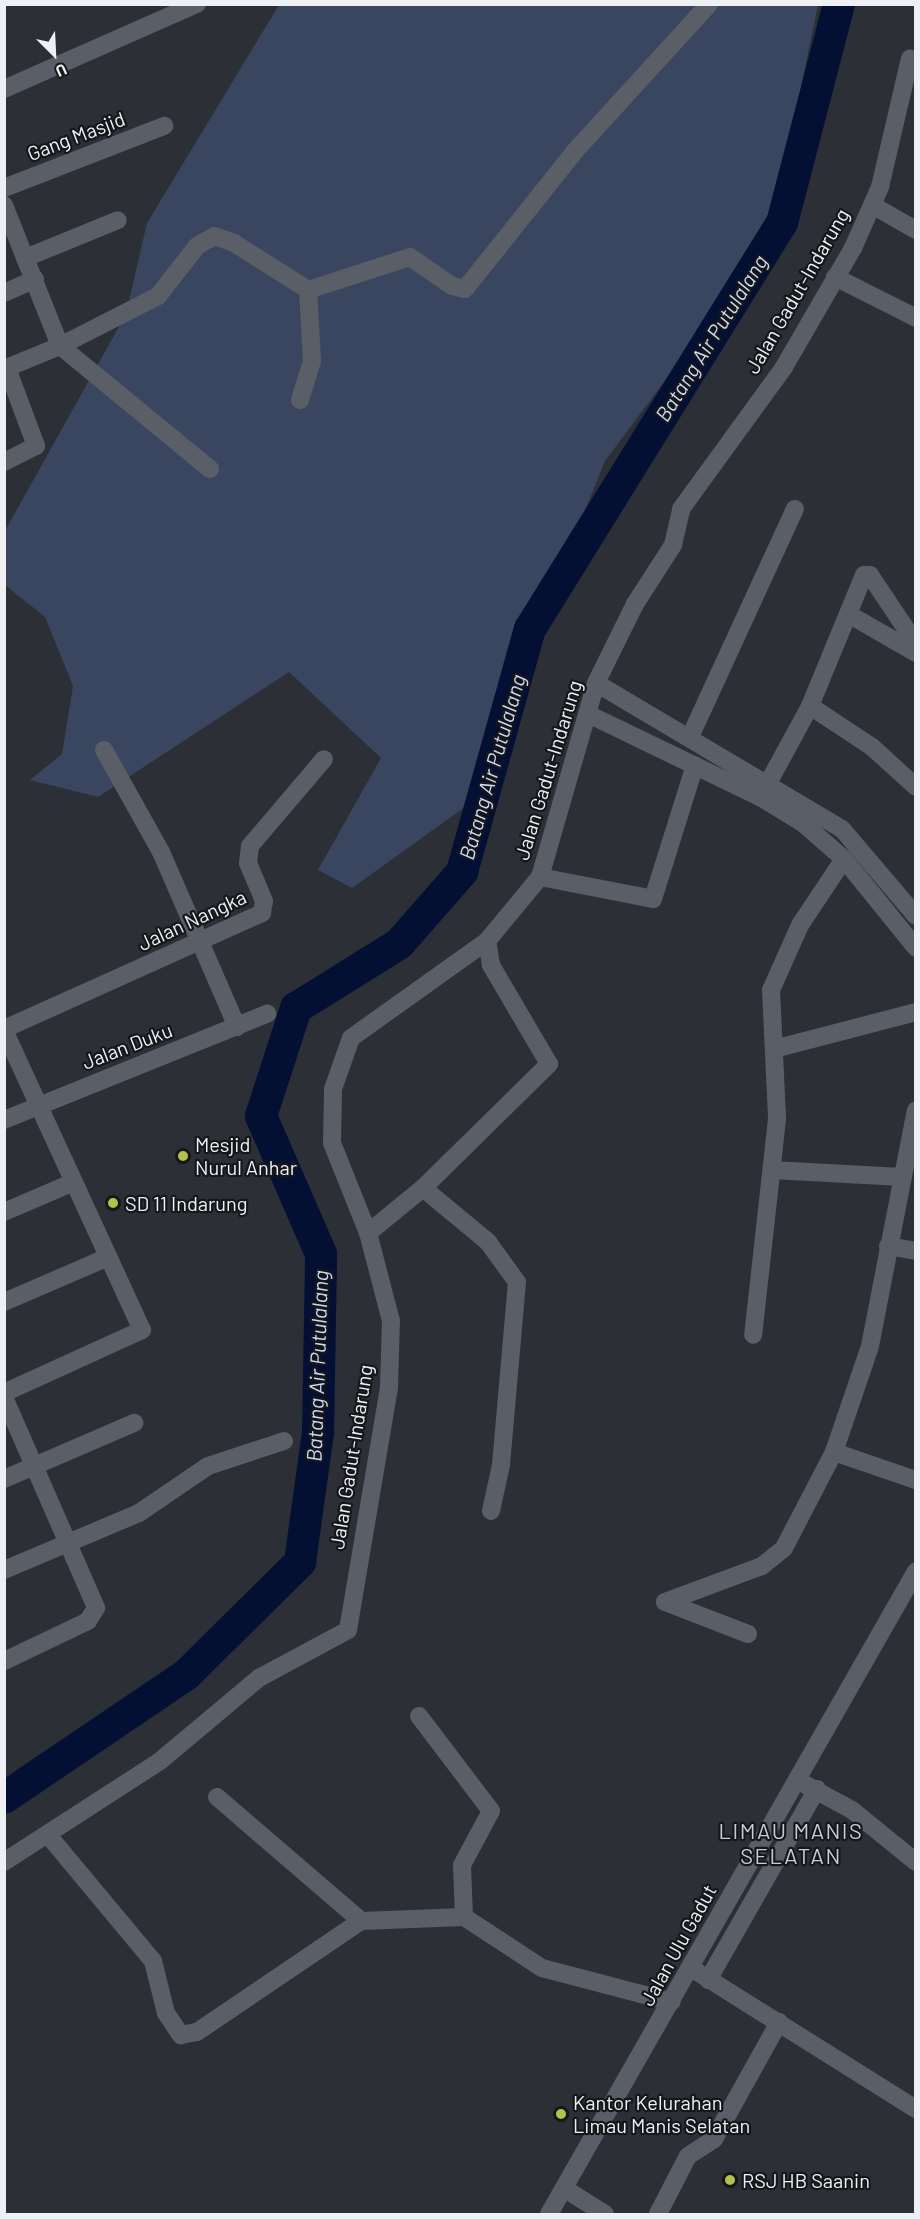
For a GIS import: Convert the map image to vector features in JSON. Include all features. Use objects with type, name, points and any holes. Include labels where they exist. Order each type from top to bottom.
[{"type":"street","points":[[4,89],[197,4]]},
{"type":"street","points":[[308,291],[410,258],[452,286],[469,286],[575,151],[709,4]]},
{"type":"street","name":"Jalan Gadut-Indarung","points":[[4,1862],[48,1835],[206,1727],[258,1678],[348,1630],[389,1387],[391,1321],[368,1233],[332,1143],[333,1089],[351,1038],[487,941],[540,877],[596,683],[635,604],[673,545],[681,509],[784,367],[835,277],[872,205],[910,58]]},
{"type":"street","name":"Gang Masjid","points":[[4,188],[164,126]]},
{"type":"street","points":[[4,205],[60,346],[210,469]]},
{"type":"street","points":[[872,205],[915,230]]},
{"type":"street","points":[[25,258],[118,220]]},
{"type":"street","points":[[4,462],[36,446],[6,369],[60,346],[158,296],[197,246],[214,236],[234,243],[308,291]]},
{"type":"street","points":[[835,277],[915,318]]},
{"type":"street","points":[[4,292],[35,279]]},
{"type":"street","points":[[300,400],[312,361],[308,291]]},
{"type":"street","points":[[690,737],[795,509]]},
{"type":"street","points":[[768,786],[810,706],[850,615],[863,577],[870,575],[915,644]]},
{"type":"street","points":[[850,615],[915,653]]},
{"type":"street","points":[[596,683],[690,737],[842,830],[915,916]]},
{"type":"street","points":[[810,706],[872,747],[915,787]]},
{"type":"street","points":[[588,714],[694,765],[804,824],[844,859],[915,948]]},
{"type":"street","points":[[104,750],[157,843],[237,1027]]},
{"type":"street","name":"Jalan Nangka","points":[[4,1029],[200,943],[262,913],[264,901],[248,863],[250,846],[324,759]]},
{"type":"street","points":[[540,877],[653,899],[694,765]]},
{"type":"street","points":[[753,1335],[772,1170],[774,1049],[771,1012],[776,971],[844,859]]},
{"type":"street","points":[[368,1233],[423,1188],[549,1064],[491,965],[487,941]]},
{"type":"street","points":[[774,1049],[915,1012]]},
{"type":"street","name":"Jalan Duku","points":[[4,1119],[267,1014]]},
{"type":"street","points":[[4,1029],[106,1258],[142,1330],[4,1395],[96,1608],[88,1621],[4,1660]]},
{"type":"street","points":[[748,1634],[665,1602],[762,1566],[784,1548],[834,1452],[870,1346],[915,1110]]},
{"type":"street","points":[[772,1170],[902,1177]]},
{"type":"street","points":[[4,1212],[74,1182]]},
{"type":"street","points":[[423,1188],[488,1242],[517,1282],[501,1465],[491,1511]]},
{"type":"street","points":[[888,1246],[915,1251]]},
{"type":"street","points":[[4,1302],[106,1258]]},
{"type":"street","points":[[4,1479],[134,1423]]},
{"type":"street","points":[[4,1570],[157,1504],[208,1466],[284,1441]]},
{"type":"street","points":[[834,1452],[915,1480]]},
{"type":"street","name":"Jalan Ulu Gadut","points":[[549,2214],[672,2002],[794,1779],[915,1570]]},
{"type":"street","points":[[419,1716],[492,1811],[462,1865],[464,1917]]},
{"type":"street","points":[[794,1779],[817,1789],[915,1862]]},
{"type":"street","points":[[708,1980],[817,1789]]},
{"type":"street","points":[[217,1797],[361,1921]]},
{"type":"street","points":[[48,1835],[153,1961],[166,2013],[182,2035],[197,2032],[361,1921],[464,1917],[542,1968],[672,2002]]},
{"type":"street","points":[[691,1968],[915,2109]]},
{"type":"street","points":[[658,2214],[688,2156],[714,2139],[779,2022]]},
{"type":"street","points":[[565,2189],[605,2214]]},
{"type":"shaded area","points":[[279,5],[818,5],[769,241],[605,461],[465,807],[352,888],[318,870],[381,758],[289,672],[98,797],[30,780],[62,754],[73,686],[45,617],[5,585],[5,531],[126,314],[147,223]]},
{"type":"waterway","name":"Batang Air Putulalang","points":[[4,1798],[186,1675],[300,1562],[318,1433],[321,1254],[261,1116],[296,1008],[399,944],[462,872],[530,629],[782,223],[839,4]]},
{"type":"place","name":"Mesjid Nurul Anhar","points":[[183,1156]]},
{"type":"place","name":"SD 11 Indarung","points":[[113,1203]]},
{"type":"place","name":"Kantor Kelurahan Limau Manis Selatan","points":[[561,2114]]},
{"type":"place","name":"RSJ HB Saanin","points":[[730,2180]]},
{"type":"district","name":"LIMAU MANIS SELATAN","points":[[791,1842]]}]
